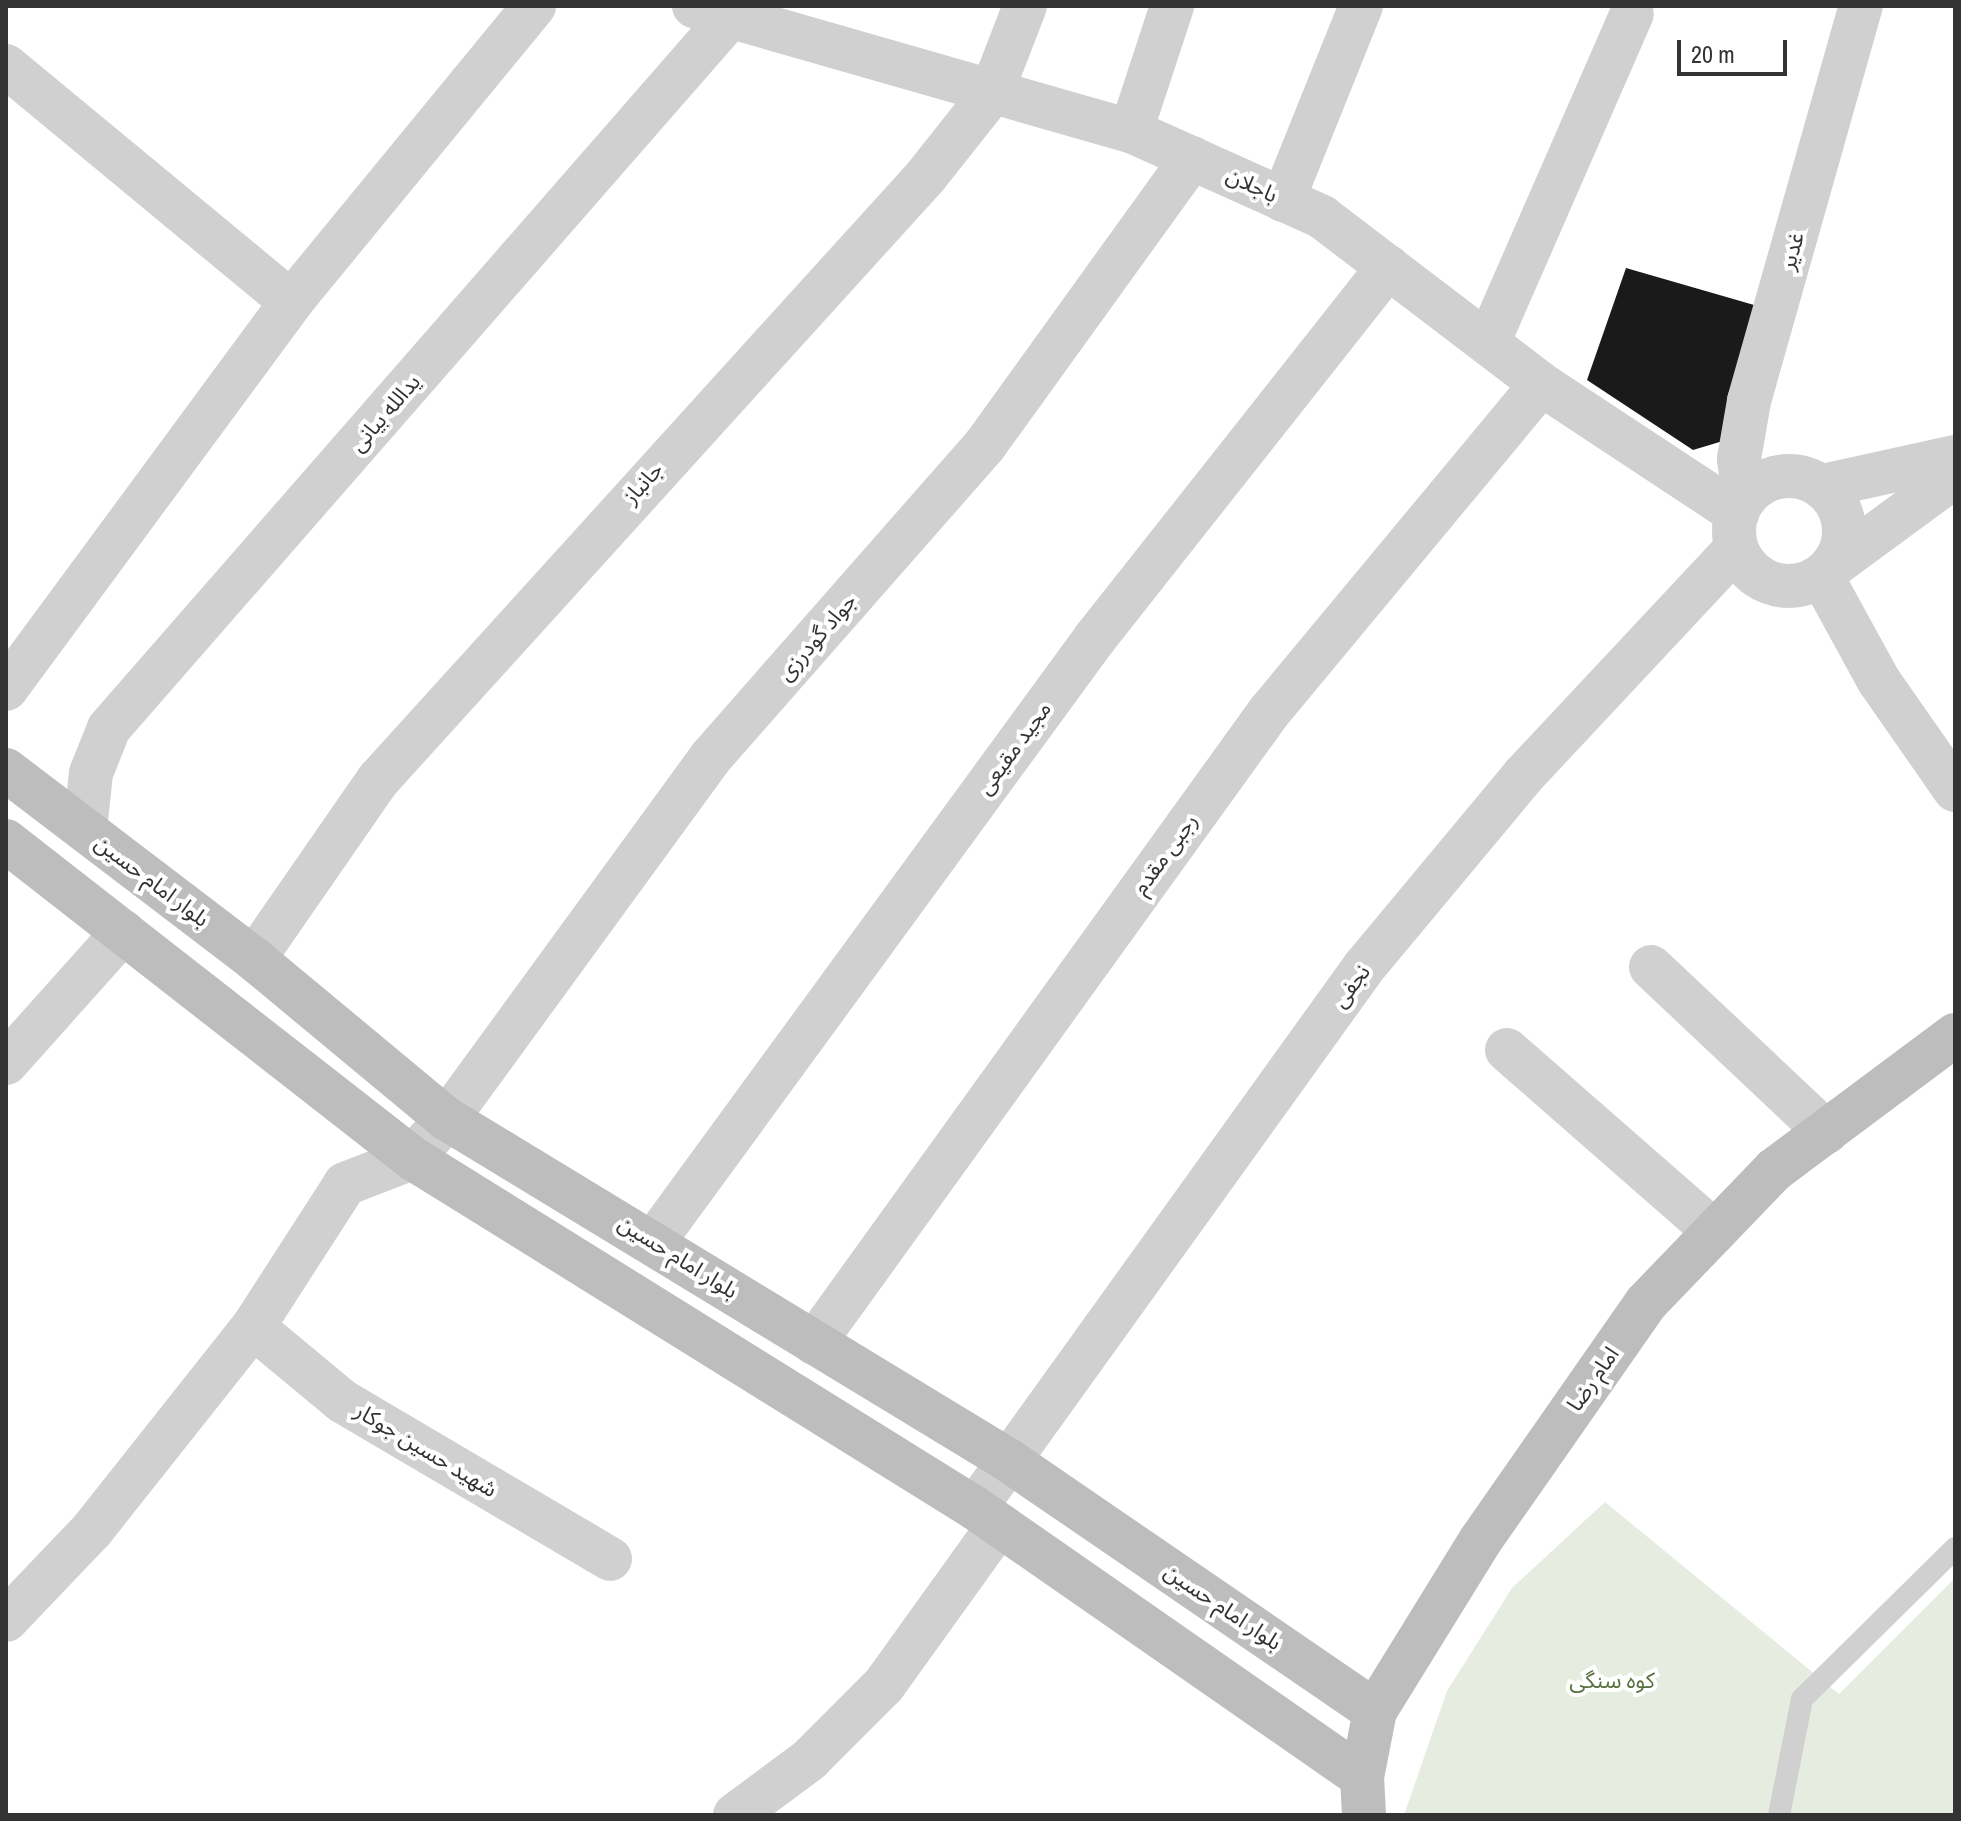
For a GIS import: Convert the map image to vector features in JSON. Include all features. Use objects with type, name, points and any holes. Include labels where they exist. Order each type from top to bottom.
[{"type":"main road","name":"بلوار امام حسین","points":[[6,770],[254,959],[447,1119],[655,1240],[814,1343],[1008,1460],[1375,1711]]},
{"type":"main road","points":[[6,841],[412,1158],[987,1516],[1363,1796]]},
{"type":"main road","name":"امام رضا","points":[[1363,1796],[1375,1711],[1480,1541],[1646,1303],[1774,1170],[1955,1035]]},
{"type":"street","points":[[6,689],[291,302],[534,6]]},
{"type":"street","name":"جانباز","points":[[254,959],[378,780],[926,176],[991,94],[1025,6]]},
{"type":"street","points":[[1131,131],[1172,6]]},
{"type":"street","points":[[1283,200],[1361,6]]},
{"type":"street","name":"غدیر","points":[[1739,520],[1739,459],[1749,401],[1861,6]]},
{"type":"street","name":"باجلان","points":[[712,11],[991,94],[1131,131],[1322,217],[1541,384],[1739,520]]},
{"type":"street","name":"یدالله بیانی","points":[[85,830],[91,773],[109,728],[712,11]]},
{"type":"street","points":[[1488,343],[1632,14]]},
{"type":"street","points":[[6,66],[291,302]]},
{"type":"street","name":"جواد گودرزی","points":[[412,1158],[447,1119],[711,757],[985,445],[1192,158]]},
{"type":"street","name":"مجید مقیعی","points":[[655,1240],[1095,638],[1388,267]]},
{"type":"street","name":"رجبی مقدم","points":[[814,1343],[1269,712],[1541,384]]},
{"type":"street","points":[[1955,457],[1823,486],[1772,478],[1739,520],[1772,585],[1807,585],[1955,476]]},
{"type":"street","points":[[1823,486],[1845,532],[1828,571],[1879,681],[1955,790]]},
{"type":"street","name":"نجفی","points":[[735,1815],[809,1760],[884,1685],[987,1516],[1008,1460],[1364,967],[1739,520]]},
{"type":"street","points":[[6,1063],[123,932]]},
{"type":"street","points":[[1651,967],[1826,1132]]},
{"type":"street","points":[[1507,1050],[1715,1232]]},
{"type":"street","points":[[6,1620],[92,1530],[253,1327],[345,1184],[412,1158]]},
{"type":"street","name":"شهید حسین جوکار","points":[[253,1327],[342,1401],[610,1559]]},
{"type":"lane","points":[[1779,1815],[1802,1699],[1955,1548]]},
{"type":"green space","name":"کوه سنگی","points":[[1605,1502],[1839,1694],[1955,1578],[1955,1815],[1404,1815],[1447,1691],[1512,1588]]},
{"type":"building","points":[[1626,268],[1761,307],[1733,438],[1693,450],[1587,380]]}]
